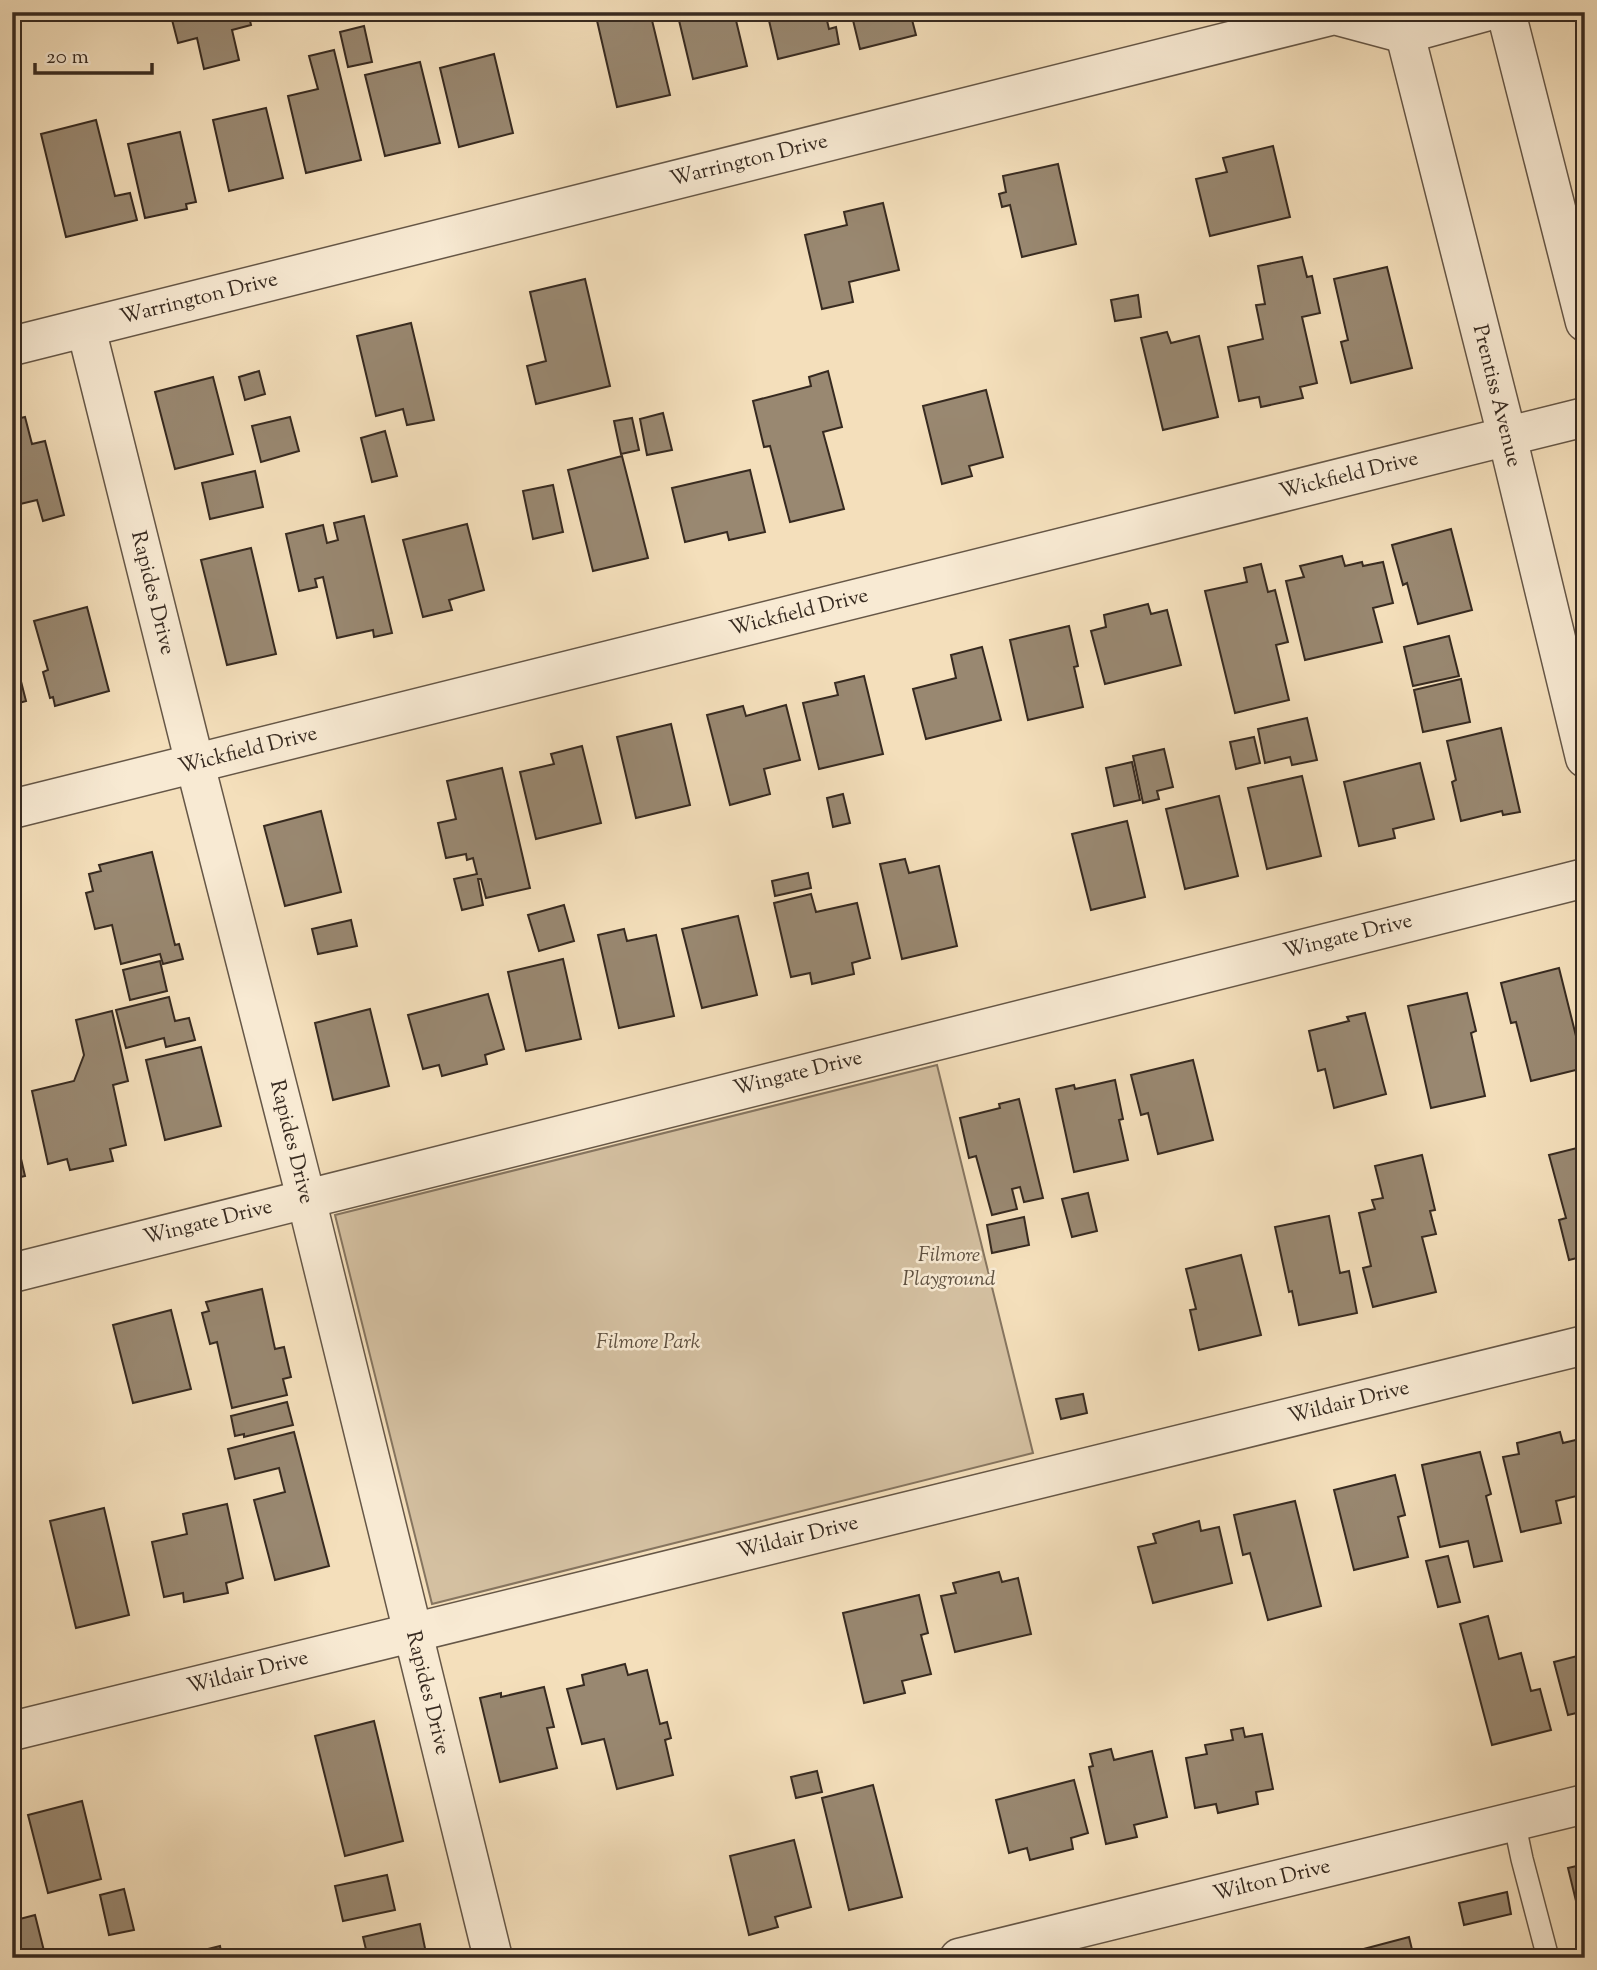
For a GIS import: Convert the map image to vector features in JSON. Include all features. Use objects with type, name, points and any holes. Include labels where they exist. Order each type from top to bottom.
[{"type":"street","points":[[1405,34],[1485,12]]},
{"type":"street","points":[[1506,12],[1585,322]]},
{"type":"street","name":"Warrington Drive","points":[[12,346],[1334,15],[1405,34]]},
{"type":"street","name":"Prentiss Avenue","points":[[1405,34],[1585,758]]},
{"type":"street","name":"Rapides Drive","points":[[86,328],[306,1198],[493,1958]]},
{"type":"street","name":"Wickfield Drive","points":[[12,809],[1585,417]]},
{"type":"street","name":"Wingate Drive","points":[[12,1273],[1585,878]]},
{"type":"street","name":"Wildair Drive","points":[[12,1731],[1585,1346]]},
{"type":"street","name":"Wilton Drive","points":[[959,1958],[1585,1804]]},
{"type":"lane","points":[[1514,1821],[1548,1958]]},
{"type":"green space","name":"Filmore Park","points":[[937,1065],[1033,1453],[432,1604],[335,1215]]},
{"type":"building","points":[[170,12],[248,12],[251,25],[232,30],[239,60],[204,69],[197,38],[178,43]]},
{"type":"building","points":[[595,12],[650,12],[670,95],[617,107]]},
{"type":"building","points":[[677,12],[734,12],[747,66],[693,79]]},
{"type":"building","points":[[767,12],[825,12],[829,29],[836,27],[839,44],[778,59]]},
{"type":"building","points":[[851,12],[910,12],[916,35],[860,49]]},
{"type":"building","points":[[364,26],[372,62],[348,67],[340,32]]},
{"type":"building","points":[[334,50],[361,160],[306,173],[288,96],[318,89],[309,56]]},
{"type":"building","points":[[494,54],[513,133],[459,147],[440,68]]},
{"type":"building","points":[[420,62],[440,143],[385,156],[365,75]]},
{"type":"building","points":[[266,108],[283,178],[229,191],[213,120]]},
{"type":"building","points":[[96,120],[115,196],[130,193],[137,220],[66,237],[41,134]]},
{"type":"building","points":[[180,132],[196,202],[186,204],[187,209],[145,218],[128,144]]},
{"type":"building","points":[[1273,146],[1290,217],[1210,236],[1196,179],[1227,172],[1223,158]]},
{"type":"building","points":[[1058,164],[1076,244],[1022,257],[1010,205],[1002,207],[999,194],[1006,192],[1003,176]]},
{"type":"building","points":[[883,203],[899,270],[849,282],[853,302],[822,309],[805,235],[847,225],[844,212]]},
{"type":"building","points":[[1302,257],[1307,277],[1312,276],[1320,313],[1302,317],[1317,383],[1300,387],[1303,398],[1261,407],[1259,397],[1239,401],[1228,347],[1263,339],[1256,305],[1265,304],[1258,266]]},
{"type":"building","points":[[1387,267],[1412,368],[1351,383],[1341,342],[1348,340],[1334,279]]},
{"type":"building","points":[[585,279],[610,386],[536,404],[527,366],[546,361],[530,292]]},
{"type":"building","points":[[1138,295],[1141,317],[1115,321],[1111,300]]},
{"type":"building","points":[[411,323],[434,420],[407,425],[403,409],[376,416],[357,336]]},
{"type":"building","points":[[1167,332],[1171,343],[1199,336],[1218,417],[1163,430],[1141,338]]},
{"type":"building","points":[[259,371],[265,394],[245,400],[239,377]]},
{"type":"building","points":[[828,371],[842,427],[823,432],[844,509],[790,522],[770,446],[764,447],[753,401],[811,386],[809,377]]},
{"type":"building","points":[[213,377],[233,454],[175,469],[155,392]]},
{"type":"building","points":[[986,390],[1003,457],[969,466],[972,476],[942,484],[923,406]]},
{"type":"building","points":[[663,413],[672,450],[647,455],[640,419]]},
{"type":"building","points":[[25,417],[32,444],[45,441],[64,515],[43,521],[37,500],[12,506],[12,420]]},
{"type":"building","points":[[290,417],[299,451],[261,462],[252,426]]},
{"type":"building","points":[[632,418],[639,450],[621,454],[614,421]]},
{"type":"building","points":[[385,431],[397,476],[372,482],[361,438]]},
{"type":"building","points":[[622,456],[648,558],[593,571],[568,470]]},
{"type":"building","points":[[750,470],[765,532],[729,540],[727,532],[685,542],[672,488]]},
{"type":"building","points":[[255,471],[263,507],[210,519],[202,483]]},
{"type":"building","points":[[553,485],[563,532],[533,539],[523,491]]},
{"type":"building","points":[[364,516],[392,633],[374,637],[373,630],[337,638],[323,577],[315,579],[317,587],[299,591],[286,534],[323,525],[327,543],[338,540],[334,523]]},
{"type":"building","points":[[467,524],[484,590],[449,600],[452,610],[423,617],[403,540]]},
{"type":"building","points":[[1451,529],[1472,610],[1418,624],[1407,583],[1403,585],[1392,545]]},
{"type":"building","points":[[251,548],[276,654],[227,665],[201,560]]},
{"type":"building","points":[[1342,556],[1345,566],[1362,562],[1363,566],[1383,562],[1393,603],[1373,608],[1382,642],[1305,660],[1286,581],[1304,577],[1300,566]]},
{"type":"building","points":[[1261,564],[1268,592],[1275,590],[1288,642],[1276,645],[1289,700],[1235,713],[1205,591],[1247,582],[1244,568]]},
{"type":"building","points":[[1148,604],[1151,614],[1167,610],[1181,665],[1105,684],[1091,631],[1106,627],[1104,615]]},
{"type":"building","points":[[87,607],[109,691],[55,706],[43,672],[48,670],[34,621]]},
{"type":"building","points":[[1069,626],[1083,707],[1028,720],[1010,640]]},
{"type":"building","points":[[1449,636],[1459,676],[1413,686],[1404,647]]},
{"type":"building","points":[[12,646],[26,701],[12,705]]},
{"type":"building","points":[[982,647],[1001,720],[926,739],[913,689],[956,678],[951,655]]},
{"type":"building","points":[[864,676],[883,754],[819,769],[803,703],[838,695],[835,683]]},
{"type":"building","points":[[1461,679],[1470,722],[1423,732],[1414,690]]},
{"type":"building","points":[[786,705],[800,760],[764,769],[770,794],[730,805],[707,715],[743,706],[746,716]]},
{"type":"building","points":[[1307,718],[1317,760],[1292,765],[1290,757],[1265,763],[1258,729]]},
{"type":"building","points":[[671,724],[690,805],[636,818],[617,737]]},
{"type":"building","points":[[1501,728],[1520,812],[1503,815],[1502,811],[1461,821],[1452,782],[1456,780],[1447,741]]},
{"type":"building","points":[[1254,737],[1260,763],[1236,769],[1230,742]]},
{"type":"building","points":[[582,746],[601,823],[536,839],[520,772],[554,764],[551,754]]},
{"type":"building","points":[[1164,749],[1173,787],[1157,791],[1159,799],[1143,803],[1133,756]]},
{"type":"building","points":[[1132,762],[1140,800],[1114,806],[1106,768]]},
{"type":"building","points":[[1420,763],[1434,819],[1393,829],[1395,838],[1359,846],[1344,782]]},
{"type":"building","points":[[502,768],[530,888],[486,898],[481,879],[478,879],[483,905],[462,910],[454,879],[477,874],[473,858],[467,860],[466,854],[446,858],[438,823],[456,819],[447,781]]},
{"type":"building","points":[[1302,776],[1321,856],[1267,869],[1248,788]]},
{"type":"building","points":[[843,794],[850,823],[833,827],[827,798]]},
{"type":"building","points":[[1219,796],[1238,876],[1185,889],[1166,809]]},
{"type":"building","points":[[321,811],[341,892],[285,906],[264,826]]},
{"type":"building","points":[[1127,821],[1145,897],[1091,910],[1072,834]]},
{"type":"building","points":[[152,852],[175,945],[179,944],[183,959],[163,964],[160,954],[121,964],[112,925],[95,929],[86,893],[93,891],[89,874],[101,871],[99,865]]},
{"type":"building","points":[[905,859],[909,873],[939,866],[957,946],[902,959],[880,864]]},
{"type":"building","points":[[808,873],[811,888],[775,896],[772,881]]},
{"type":"building","points":[[811,894],[816,912],[857,903],[870,958],[852,963],[854,974],[812,984],[810,973],[791,977],[774,903]]},
{"type":"building","points":[[564,905],[574,941],[539,951],[528,915]]},
{"type":"building","points":[[738,916],[757,995],[702,1008],[682,929]]},
{"type":"building","points":[[351,920],[357,946],[318,954],[312,929]]},
{"type":"building","points":[[624,929],[627,941],[656,935],[674,1016],[619,1028],[598,935]]},
{"type":"building","points":[[563,959],[581,1039],[526,1051],[508,972]]},
{"type":"building","points":[[160,961],[167,991],[130,1000],[123,970]]},
{"type":"building","points":[[1559,968],[1584,1068],[1531,1081],[1516,1022],[1511,1023],[1501,983]]},
{"type":"building","points":[[1467,993],[1476,1031],[1471,1033],[1485,1096],[1431,1108],[1408,1006]]},
{"type":"building","points":[[488,994],[504,1049],[485,1055],[487,1064],[442,1076],[439,1065],[423,1069],[408,1015]]},
{"type":"building","points":[[169,997],[175,1021],[189,1018],[195,1040],[166,1047],[164,1038],[126,1048],[116,1010]]},
{"type":"building","points":[[370,1009],[389,1086],[333,1100],[315,1023]]},
{"type":"building","points":[[112,1011],[128,1081],[113,1085],[126,1145],[110,1149],[113,1161],[70,1170],[67,1159],[48,1164],[32,1091],[74,1081],[84,1055],[76,1020]]},
{"type":"building","points":[[1365,1013],[1386,1094],[1334,1108],[1325,1069],[1318,1071],[1309,1031],[1349,1021],[1347,1017]]},
{"type":"building","points":[[201,1047],[221,1126],[165,1140],[146,1060]]},
{"type":"building","points":[[1193,1060],[1213,1140],[1158,1154],[1148,1113],[1141,1115],[1131,1075]]},
{"type":"building","points":[[1115,1080],[1123,1119],[1119,1120],[1128,1160],[1074,1172],[1056,1089],[1074,1085],[1075,1089]]},
{"type":"building","points":[[1019,1099],[1043,1198],[1024,1202],[1020,1187],[1012,1189],[1017,1209],[992,1215],[976,1156],[969,1158],[960,1118],[1000,1108],[999,1104]]},
{"type":"building","points":[[12,1120],[25,1176],[12,1179]]},
{"type":"building","points":[[1585,1146],[1585,1256],[1569,1260],[1559,1220],[1566,1218],[1549,1155]]},
{"type":"building","points":[[1422,1155],[1435,1210],[1430,1211],[1436,1234],[1422,1237],[1436,1292],[1373,1307],[1363,1268],[1371,1266],[1359,1213],[1375,1209],[1372,1200],[1383,1198],[1375,1166]]},
{"type":"building","points":[[1088,1193],[1097,1231],[1072,1237],[1062,1199]]},
{"type":"building","points":[[1329,1216],[1340,1273],[1349,1271],[1357,1313],[1299,1325],[1275,1227]]},
{"type":"building","points":[[1024,1217],[1029,1245],[992,1253],[987,1225]]},
{"type":"building","points":[[1241,1255],[1261,1335],[1199,1350],[1190,1310],[1196,1309],[1186,1269]]},
{"type":"building","points":[[262,1289],[275,1349],[284,1347],[291,1377],[283,1379],[287,1395],[232,1408],[217,1342],[210,1344],[202,1313],[209,1311],[206,1302]]},
{"type":"building","points":[[171,1310],[191,1389],[133,1403],[113,1325]]},
{"type":"building","points":[[1083,1394],[1087,1413],[1061,1419],[1056,1399]]},
{"type":"building","points":[[287,1402],[293,1425],[244,1437],[244,1434],[235,1436],[231,1416]]},
{"type":"building","points":[[294,1432],[329,1566],[275,1580],[254,1500],[285,1492],[279,1468],[235,1479],[228,1449]]},
{"type":"building","points":[[1560,1432],[1563,1443],[1580,1439],[1585,1459],[1585,1494],[1556,1501],[1561,1523],[1521,1532],[1503,1457],[1519,1454],[1517,1443]]},
{"type":"building","points":[[1480,1452],[1491,1494],[1486,1496],[1502,1561],[1474,1567],[1468,1541],[1440,1547],[1422,1465]]},
{"type":"building","points":[[1395,1475],[1405,1515],[1398,1517],[1408,1557],[1354,1570],[1334,1490]]},
{"type":"building","points":[[1295,1501],[1321,1606],[1268,1620],[1250,1553],[1243,1555],[1234,1515]]},
{"type":"building","points":[[227,1504],[243,1578],[226,1583],[228,1593],[184,1602],[183,1593],[164,1597],[152,1542],[187,1534],[183,1514]]},
{"type":"building","points":[[104,1508],[129,1615],[76,1628],[50,1521]]},
{"type":"building","points":[[1199,1521],[1201,1531],[1219,1527],[1232,1583],[1153,1603],[1138,1547],[1156,1543],[1153,1534]]},
{"type":"building","points":[[1448,1556],[1460,1602],[1438,1607],[1426,1561]]},
{"type":"building","points":[[999,1572],[1002,1582],[1018,1578],[1031,1634],[955,1652],[941,1596],[956,1593],[953,1583]]},
{"type":"building","points":[[919,1595],[928,1633],[921,1635],[931,1674],[902,1681],[905,1693],[864,1703],[843,1613]]},
{"type":"building","points":[[1488,1616],[1499,1659],[1521,1653],[1531,1691],[1540,1689],[1551,1730],[1492,1745],[1460,1624]]},
{"type":"building","points":[[1585,1654],[1585,1711],[1568,1715],[1554,1662]]},
{"type":"building","points":[[625,1664],[628,1675],[647,1670],[660,1724],[667,1722],[671,1738],[665,1740],[673,1775],[617,1789],[604,1739],[582,1744],[567,1689],[584,1685],[582,1675]]},
{"type":"building","points":[[544,1687],[554,1727],[547,1728],[557,1768],[500,1782],[480,1698],[501,1693],[501,1697]]},
{"type":"building","points":[[374,1721],[403,1841],[345,1856],[315,1736]]},
{"type":"building","points":[[1243,1728],[1245,1737],[1262,1734],[1273,1789],[1256,1792],[1258,1804],[1218,1813],[1216,1804],[1195,1808],[1186,1758],[1207,1754],[1205,1745],[1233,1740],[1231,1730]]},
{"type":"building","points":[[1111,1749],[1114,1760],[1152,1751],[1167,1817],[1134,1825],[1137,1837],[1106,1844],[1089,1767],[1093,1766],[1090,1754]]},
{"type":"building","points":[[817,1771],[822,1792],[796,1798],[791,1777]]},
{"type":"building","points":[[1074,1780],[1088,1833],[1071,1838],[1073,1849],[1030,1860],[1027,1848],[1009,1853],[996,1800]]},
{"type":"building","points":[[873,1785],[902,1897],[849,1910],[822,1798]]},
{"type":"building","points":[[82,1801],[101,1879],[48,1893],[28,1815]]},
{"type":"building","points":[[794,1840],[811,1907],[775,1917],[778,1927],[749,1935],[730,1856]]},
{"type":"building","points":[[1585,1864],[1585,1938],[1568,1868]]},
{"type":"building","points":[[387,1875],[395,1910],[343,1921],[335,1886]]},
{"type":"building","points":[[124,1889],[134,1930],[109,1935],[100,1895]]},
{"type":"building","points":[[1507,1892],[1511,1914],[1464,1925],[1459,1903]]},
{"type":"building","points":[[35,1915],[44,1951],[12,1958],[12,1921]]},
{"type":"building","points":[[420,1924],[427,1958],[368,1958],[363,1937]]},
{"type":"building","points":[[1409,1937],[1414,1958],[1358,1958],[1356,1951]]},
{"type":"building","points":[[220,1946],[222,1958],[172,1958]]},
{"type":"park label","name":"Filmore Playground","points":[[949,1268]]}]
